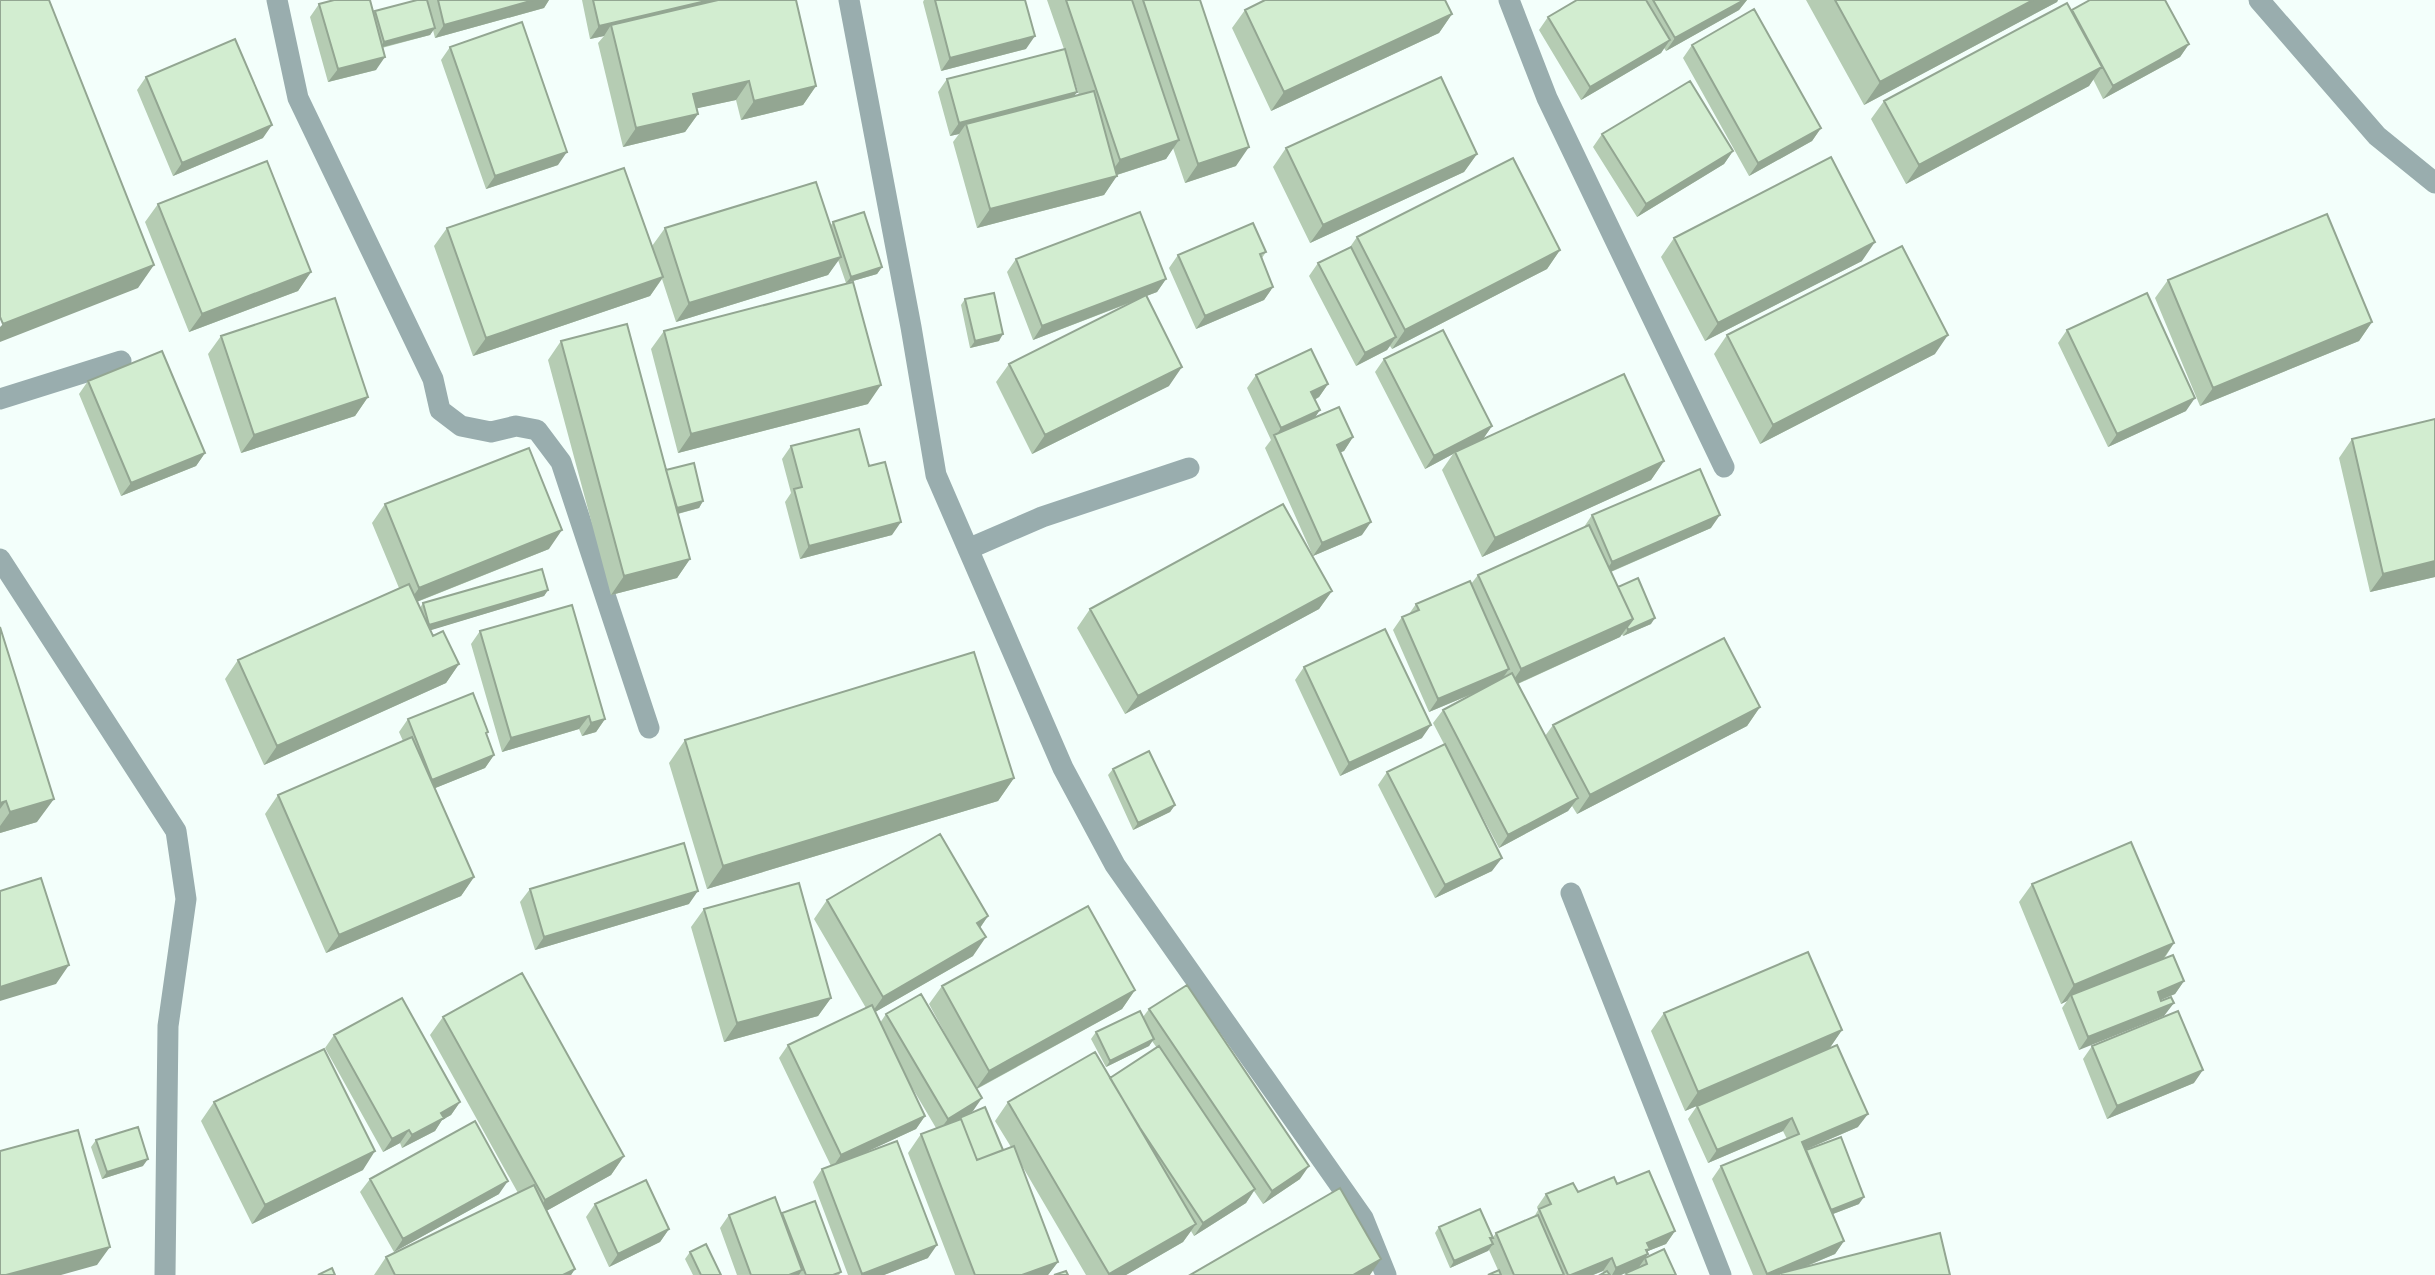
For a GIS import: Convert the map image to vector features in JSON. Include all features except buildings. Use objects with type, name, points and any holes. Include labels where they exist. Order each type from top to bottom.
[{"type":"street","points":[[277,0],[298,99],[433,379],[440,410],[461,426],[491,432],[516,426],[537,430],[561,462],[649,728]]},
{"type":"street","points":[[849,0],[936,475],[1063,768],[1115,865],[1363,1217],[1386,1275]]},
{"type":"street","points":[[1509,0],[1547,98],[1724,467]]},
{"type":"street","points":[[2259,0],[2376,136],[2435,183]]},
{"type":"street","points":[[0,399],[121,360]]},
{"type":"street","points":[[968,549],[1042,517],[1189,468]]},
{"type":"street","points":[[0,559],[176,831],[186,900],[168,1026],[165,1275]]},
{"type":"street","points":[[1571,893],[1721,1275]]}]
